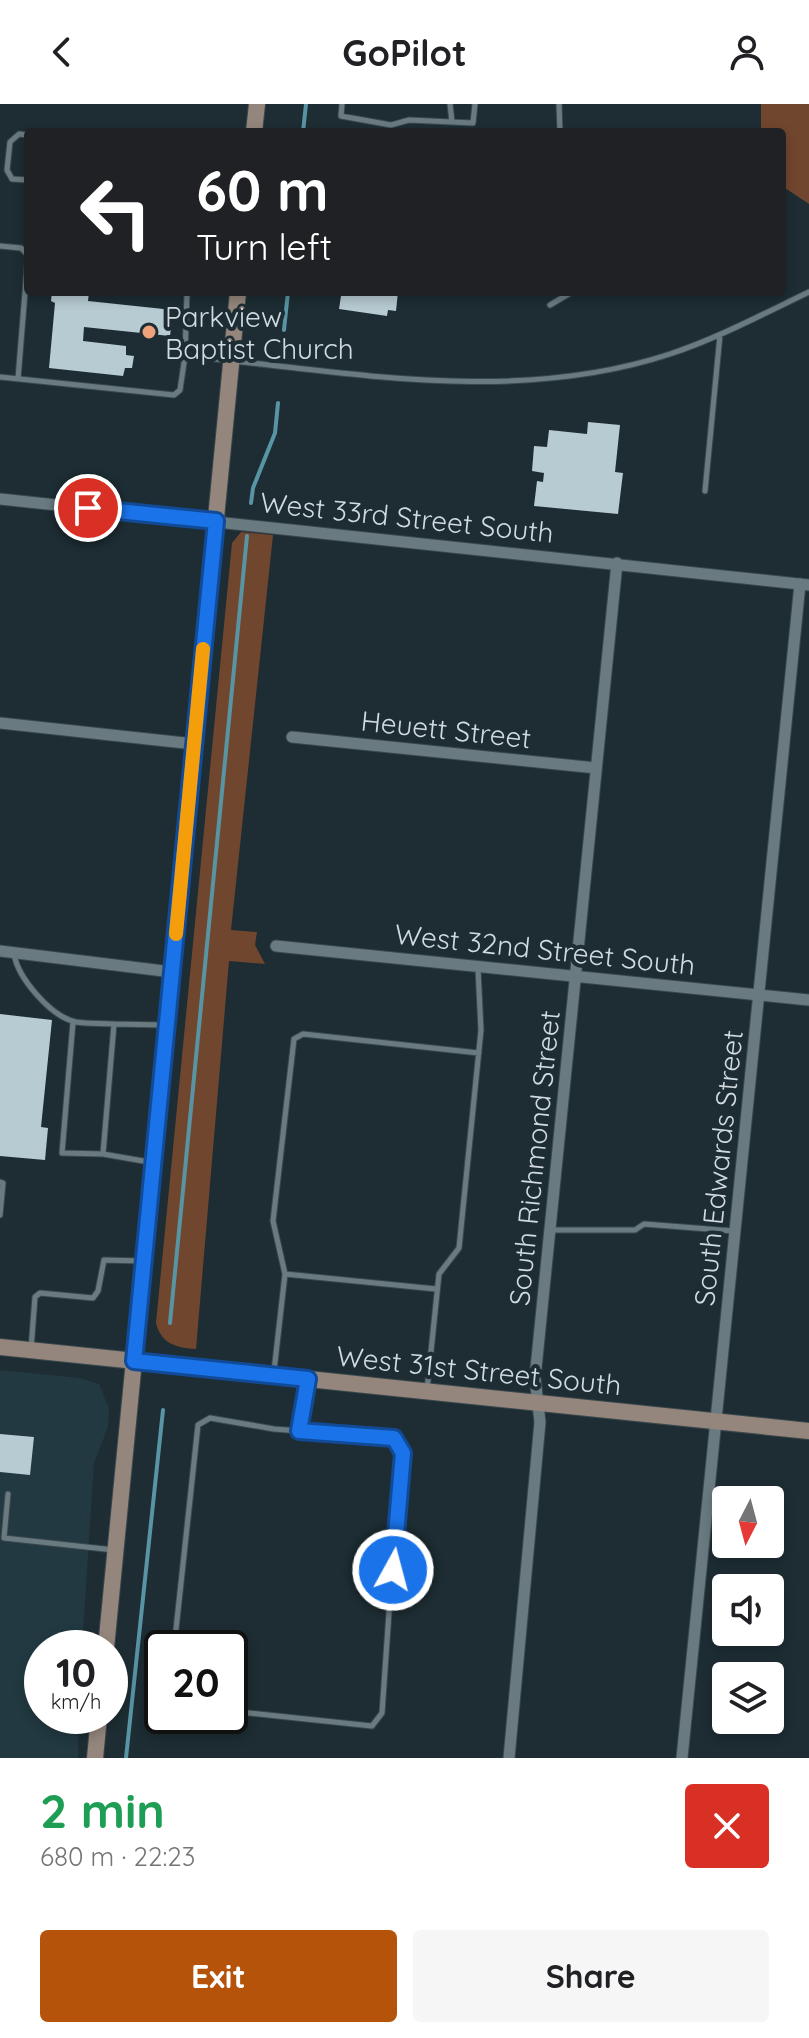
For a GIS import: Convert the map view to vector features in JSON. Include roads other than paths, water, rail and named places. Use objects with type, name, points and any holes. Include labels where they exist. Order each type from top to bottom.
[{"type":"main road","points":[[254,128],[257,104]]},
{"type":"main road","points":[[108,1630],[238,296]]},
{"type":"main road","name":"West 31st Street South","points":[[0,1347],[809,1431]]},
{"type":"main road","points":[[95,1758],[97,1734]]},
{"type":"street","name":"West 33rd Street South","points":[[0,499],[805,584]]},
{"type":"street","name":"South Richmond Street","points":[[509,1758],[541,1403],[535,1378],[617,563]]},
{"type":"street","name":"South Edwards Street","points":[[682,1758],[805,584]]},
{"type":"street","points":[[0,723],[194,744]]},
{"type":"street","name":"Heuett Street","points":[[292,737],[596,768]]},
{"type":"street","name":"West 32nd Street South","points":[[276,946],[809,1000]]},
{"type":"street","points":[[0,951],[172,972]]},
{"type":"lane","points":[[342,104],[341,116],[391,125],[409,120],[473,123],[475,104]]},
{"type":"lane","points":[[450,104],[452,122]]},
{"type":"lane","points":[[559,104],[560,128]]},
{"type":"lane","points":[[24,135],[19,134],[10,142],[7,170],[12,179],[24,180]]},
{"type":"lane","points":[[0,246],[24,251]]},
{"type":"lane","points":[[185,356],[419,381],[499,381],[626,365],[668,355],[720,335],[809,292]]},
{"type":"lane","points":[[18,379],[25,296]]},
{"type":"lane","points":[[0,377],[174,395],[180,390],[185,356],[187,296]]},
{"type":"lane","points":[[550,305],[565,296]]},
{"type":"lane","points":[[705,491],[720,335]]},
{"type":"lane","points":[[14,953],[16,968],[26,985],[73,1022],[167,1025]]},
{"type":"lane","points":[[427,1391],[439,1274],[459,1248],[481,1030],[478,966]]},
{"type":"lane","points":[[73,1022],[62,1153],[103,1154],[153,1163]]},
{"type":"lane","points":[[103,1154],[114,1024]]},
{"type":"lane","points":[[273,1375],[285,1274],[273,1221],[294,1039],[303,1034],[479,1053]]},
{"type":"lane","points":[[0,1182],[3,1183],[0,1215]]},
{"type":"lane","points":[[551,1230],[635,1230],[644,1224],[735,1231]]},
{"type":"lane","points":[[31,1350],[35,1297],[40,1293],[93,1298],[98,1291],[104,1260],[144,1261]]},
{"type":"lane","points":[[285,1274],[436,1289]]},
{"type":"lane","points":[[299,1431],[308,1379]]},
{"type":"lane","points":[[176,1630],[198,1425],[210,1418],[299,1431],[394,1438],[403,1453],[382,1713],[372,1726],[248,1713]]},
{"type":"lane","points":[[8,1494],[4,1538],[116,1550]]},
{"type":"waterway","points":[[303,128],[306,104]]},
{"type":"waterway","points":[[284,330],[288,296]]},
{"type":"waterway","points":[[251,503],[253,488],[275,433],[278,403]]},
{"type":"waterway","points":[[170,1323],[247,536]]},
{"type":"waterway","points":[[126,1758],[163,1410]]},
{"type":"place","name":"Parkview Baptist Church","points":[[149,332]]}]
